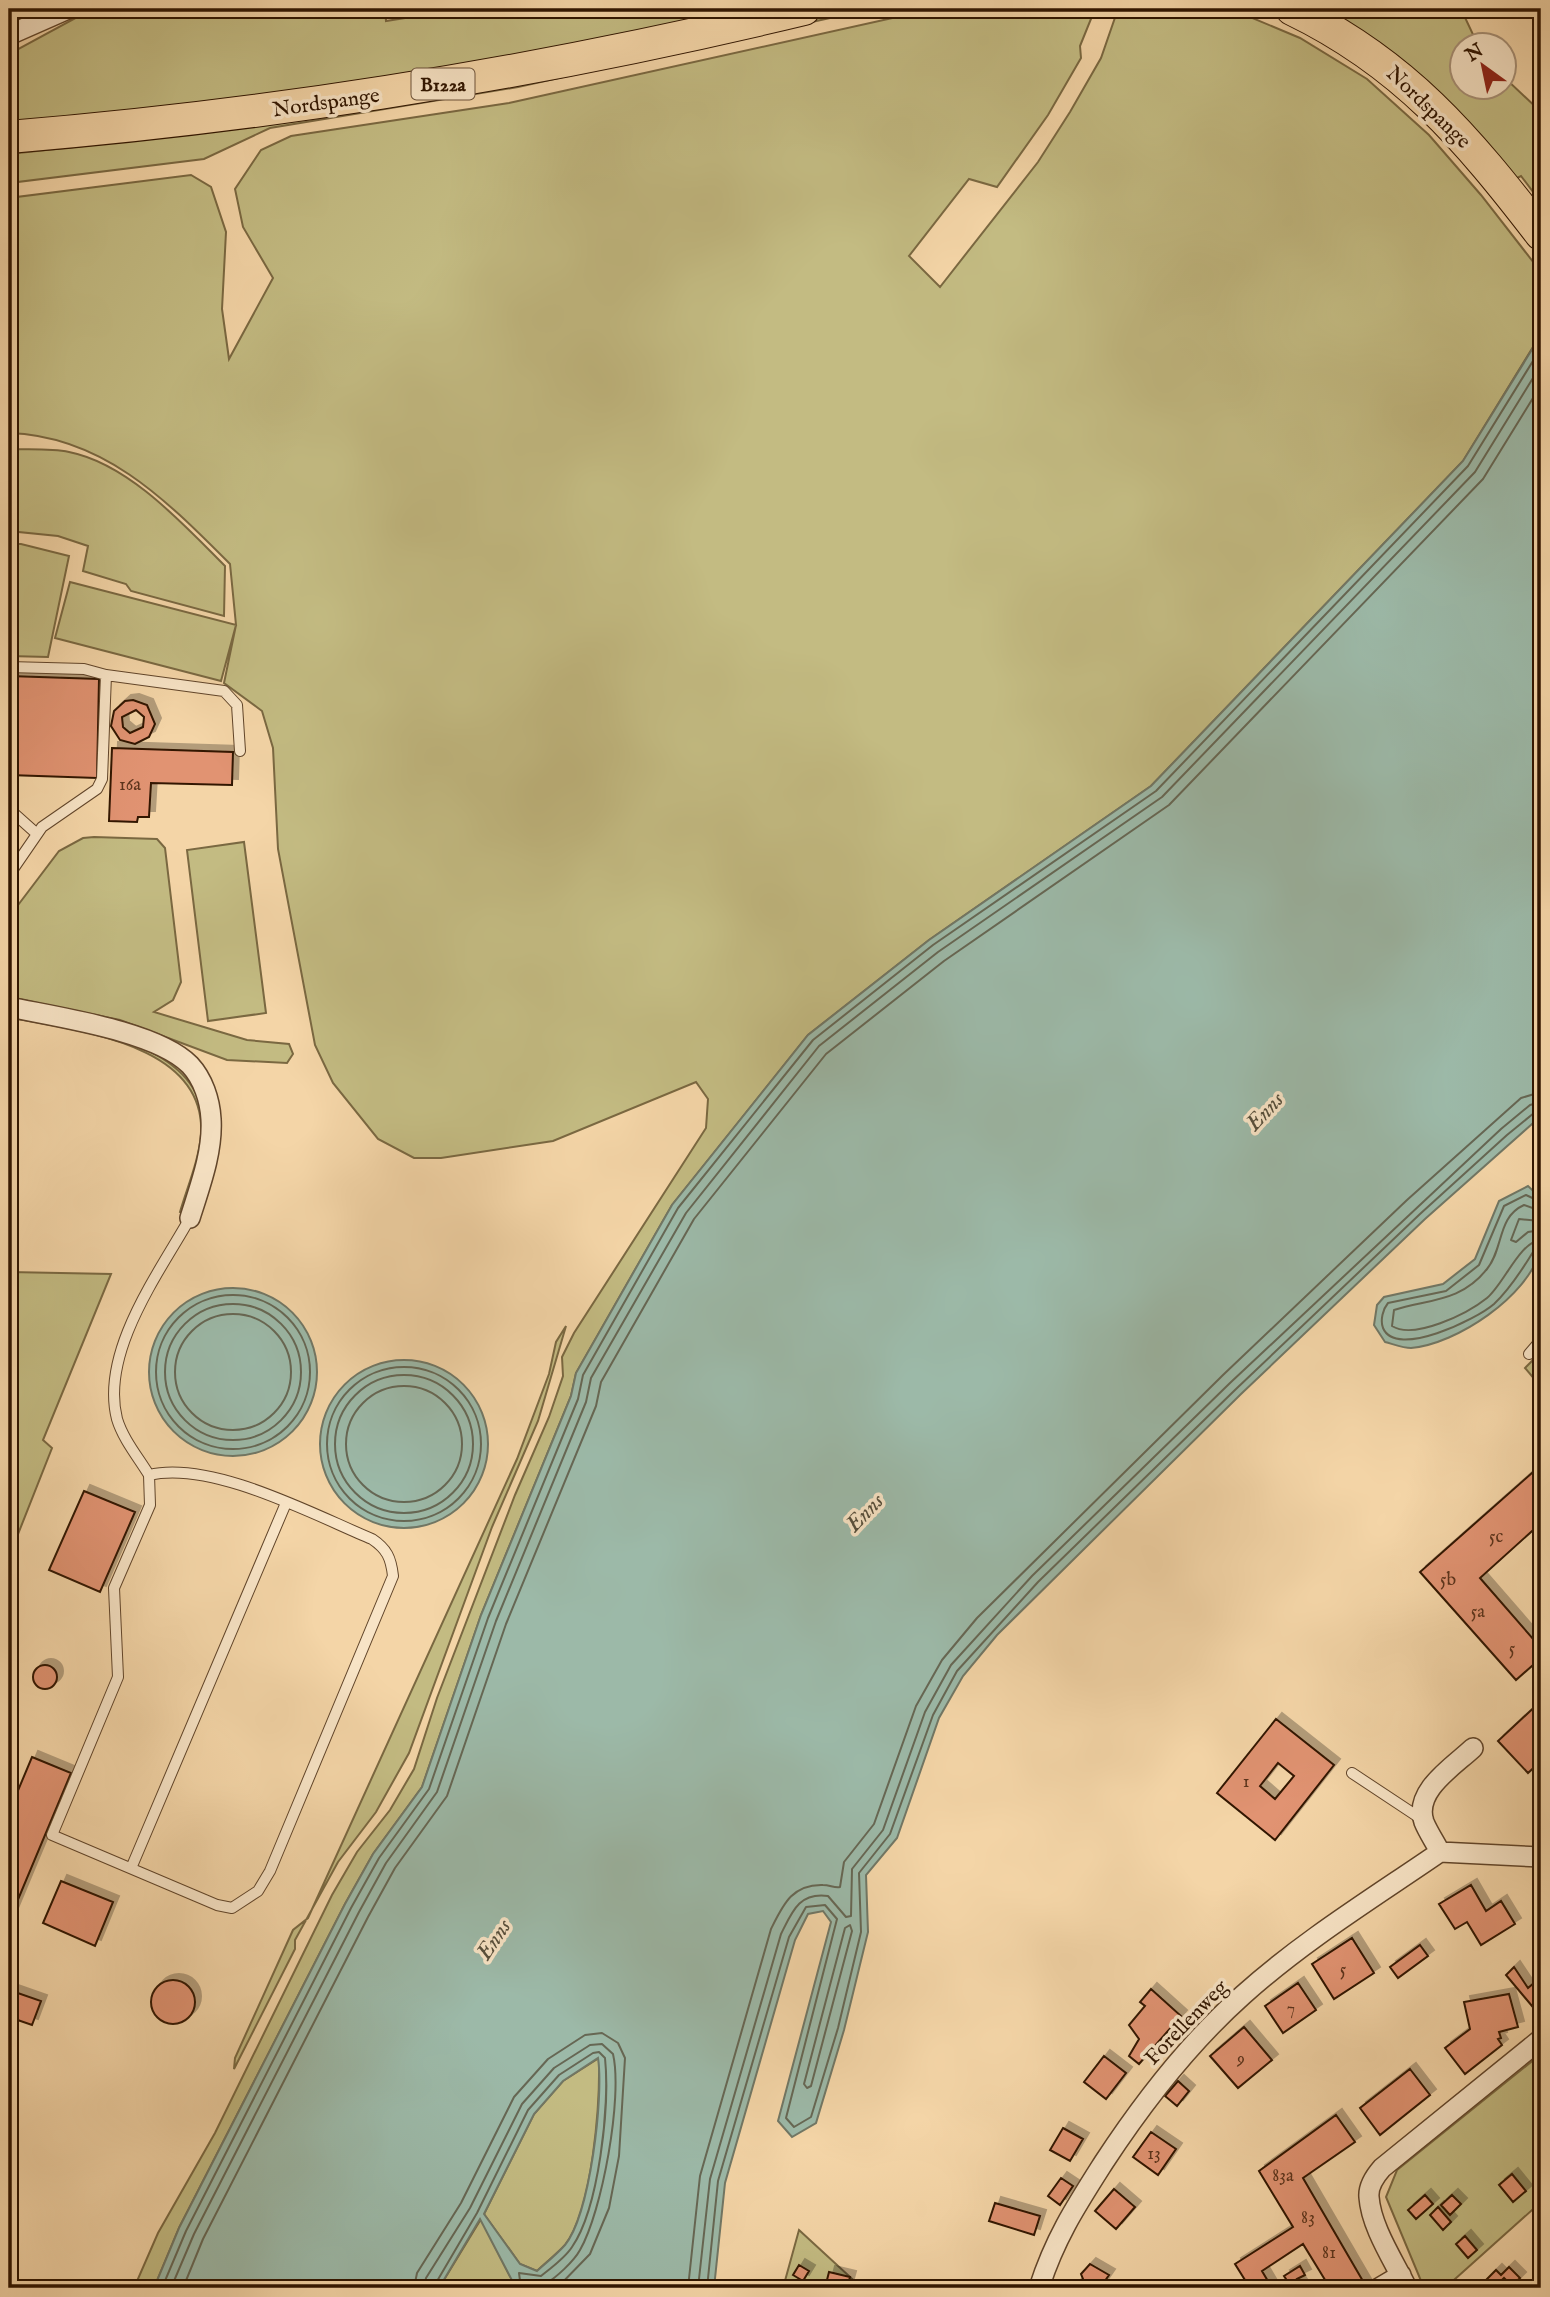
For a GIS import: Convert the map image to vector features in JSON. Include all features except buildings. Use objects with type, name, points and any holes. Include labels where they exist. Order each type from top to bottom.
[{"type":"main road","name":"Nordspange","points":[[9,137],[292,108],[385,94],[602,54],[804,9]]},
{"type":"main road","name":"Nordspange","points":[[1292,9],[1362,48],[1404,79],[1447,120],[1541,234]]},
{"type":"street","points":[[9,36],[68,9]]},
{"type":"street","points":[[9,1007],[135,1036],[189,1064],[206,1092],[211,1116],[211,1139],[190,1217]]},
{"type":"street","points":[[1473,1748],[1430,1788],[1422,1804],[1423,1820],[1440,1852],[1541,1857]]},
{"type":"street","name":"Forellenweg","points":[[1039,2288],[1062,2228],[1129,2124],[1157,2085],[1207,2030],[1243,1994],[1304,1946],[1440,1852]]},
{"type":"street","points":[[1379,2288],[1404,2282],[1373,2215],[1368,2195],[1373,2180],[1382,2168],[1541,2039]]},
{"type":"lane","points":[[9,667],[84,668],[106,675],[224,691],[237,705],[240,751]]},
{"type":"lane","points":[[9,875],[37,834],[56,815],[97,789],[102,779],[106,675]]},
{"type":"lane","points":[[9,809],[37,834]]},
{"type":"lane","points":[[149,1475],[163,1471],[235,1482],[384,1548],[391,1561],[393,1576],[275,1858],[258,1891],[232,1908],[217,1905],[132,1866],[52,1835],[118,1677],[114,1588],[150,1504],[149,1475],[117,1419],[117,1375],[121,1349],[131,1322],[190,1217]]},
{"type":"lane","points":[[1529,1354],[1541,1340]]},
{"type":"lane","points":[[132,1866],[286,1503]]},
{"type":"lane","points":[[1352,1773],[1423,1820]]},
{"type":"shaded area","points":[[92,9],[385,9],[386,21],[461,9],[748,9],[586,43],[281,96],[9,122],[9,54]]},
{"type":"shaded area","points":[[850,9],[871,9],[518,87],[270,128],[204,159],[9,183],[9,154],[102,144],[749,33]]},
{"type":"shaded area","points":[[933,9],[1095,9],[1080,46],[1081,58],[1048,115],[997,187],[969,179],[909,256],[940,287],[1038,162],[1101,58],[1118,9],[1231,9],[1300,38],[1367,79],[1429,135],[1481,195],[1541,272],[1541,334],[1463,461],[1151,786],[929,940],[808,1035],[672,1205],[576,1373],[571,1396],[481,1615],[422,1787],[373,1854],[345,1904],[179,2228],[154,2288],[134,2288],[158,2233],[215,2133],[332,1895],[357,1852],[390,1810],[414,1769],[437,1698],[515,1495],[549,1417],[563,1376],[562,1357],[574,1333],[706,1128],[708,1099],[696,1082],[553,1141],[441,1158],[414,1158],[378,1139],[333,1083],[315,1045],[278,849],[273,748],[262,711],[224,683],[236,625],[230,564],[182,517],[132,476],[104,459],[75,446],[43,437],[9,433],[9,198],[191,175],[211,187],[226,232],[222,309],[229,359],[273,278],[243,227],[235,189],[261,150],[291,136],[509,103]]},
{"type":"shaded area","points":[[1323,9],[1461,9],[1472,32],[1448,32],[1448,102],[1518,102],[1518,90],[1541,112],[1540,201],[1521,176],[1515,179],[1428,84],[1353,27]]},
{"type":"shaded area","points":[[9,449],[69,452],[113,469],[134,482],[173,515],[225,566],[224,616],[131,591],[126,584],[83,571],[88,546],[58,536],[9,531]]},
{"type":"shaded area","points":[[9,544],[21,544],[69,556],[48,657],[9,656]]},
{"type":"shaded area","points":[[70,582],[236,625],[221,681],[55,638]]},
{"type":"shaded area","points":[[83,838],[157,839],[165,848],[181,982],[173,1000],[154,1012],[247,1040],[289,1044],[293,1054],[287,1063],[227,1060],[120,1020],[9,997],[9,917],[59,851]]},
{"type":"shaded area","points":[[244,842],[266,1013],[208,1021],[187,850]]},
{"type":"shaded area","points":[[9,1014],[69,1026],[134,1044],[163,1059],[186,1078],[200,1103],[203,1135],[182,1213],[180,1212],[201,1134],[197,1103],[182,1079],[160,1060],[131,1046],[67,1028],[9,1017]]},
{"type":"shaded area","points":[[9,1272],[111,1274],[43,1440],[52,1448],[9,1557]]},
{"type":"shaded area","points":[[566,1326],[538,1421],[492,1527],[409,1753],[376,1812],[338,1862],[312,1909],[517,1459],[549,1374],[556,1342]]},
{"type":"shaded area","points":[[1541,1352],[1541,1387],[1525,1368]]},
{"type":"shaded area","points":[[306,1919],[295,1940],[295,1949],[234,2069],[235,2058],[293,1930]]},
{"type":"shaded area","points":[[1541,2054],[1541,2202],[1445,2288],[1424,2288],[1386,2197],[1397,2170]]},
{"type":"shaded area","points":[[599,2058],[593,2155],[582,2207],[575,2228],[565,2245],[537,2271],[520,2264],[484,2214],[534,2114],[563,2081]]},
{"type":"shaded area","points":[[481,2219],[516,2288],[439,2288]]},
{"type":"shaded area","points":[[799,2230],[862,2288],[783,2288]]},
{"type":"water","name":"Enns","points":[[1541,335],[1541,1116],[1425,1219],[1241,1394],[997,1635],[963,1676],[939,1718],[897,1838],[866,1875],[868,1932],[844,2030],[816,2123],[792,2137],[778,2121],[831,1922],[823,1911],[808,1914],[795,1940],[725,2183],[714,2288],[516,2288],[480,2219],[439,2288],[154,2288],[179,2228],[345,1904],[373,1854],[422,1787],[481,1615],[571,1396],[576,1373],[672,1205],[808,1035],[929,940],[1151,786],[1463,461]],"holes":[[[598,2058],[597,2126],[582,2208],[565,2245],[537,2271],[520,2264],[484,2214],[534,2114],[563,2081]]]},
{"type":"water","points":[[1528,1186],[1540,1203],[1541,1245],[1533,1268],[1521,1285],[1488,1315],[1449,1337],[1429,1345],[1411,1348],[1385,1342],[1374,1325],[1377,1305],[1384,1297],[1443,1284],[1475,1259],[1499,1201]]},
{"type":"water","points":[[233,1288],[265,1294],[293,1312],[311,1340],[317,1372],[311,1404],[293,1432],[265,1450],[233,1456],[201,1450],[173,1432],[155,1404],[149,1372],[155,1340],[173,1312],[201,1294]]},
{"type":"water","points":[[404,1360],[436,1366],[464,1384],[482,1412],[488,1444],[482,1476],[464,1504],[436,1522],[404,1528],[372,1522],[344,1504],[326,1476],[320,1444],[326,1412],[344,1384],[372,1366]]}]
